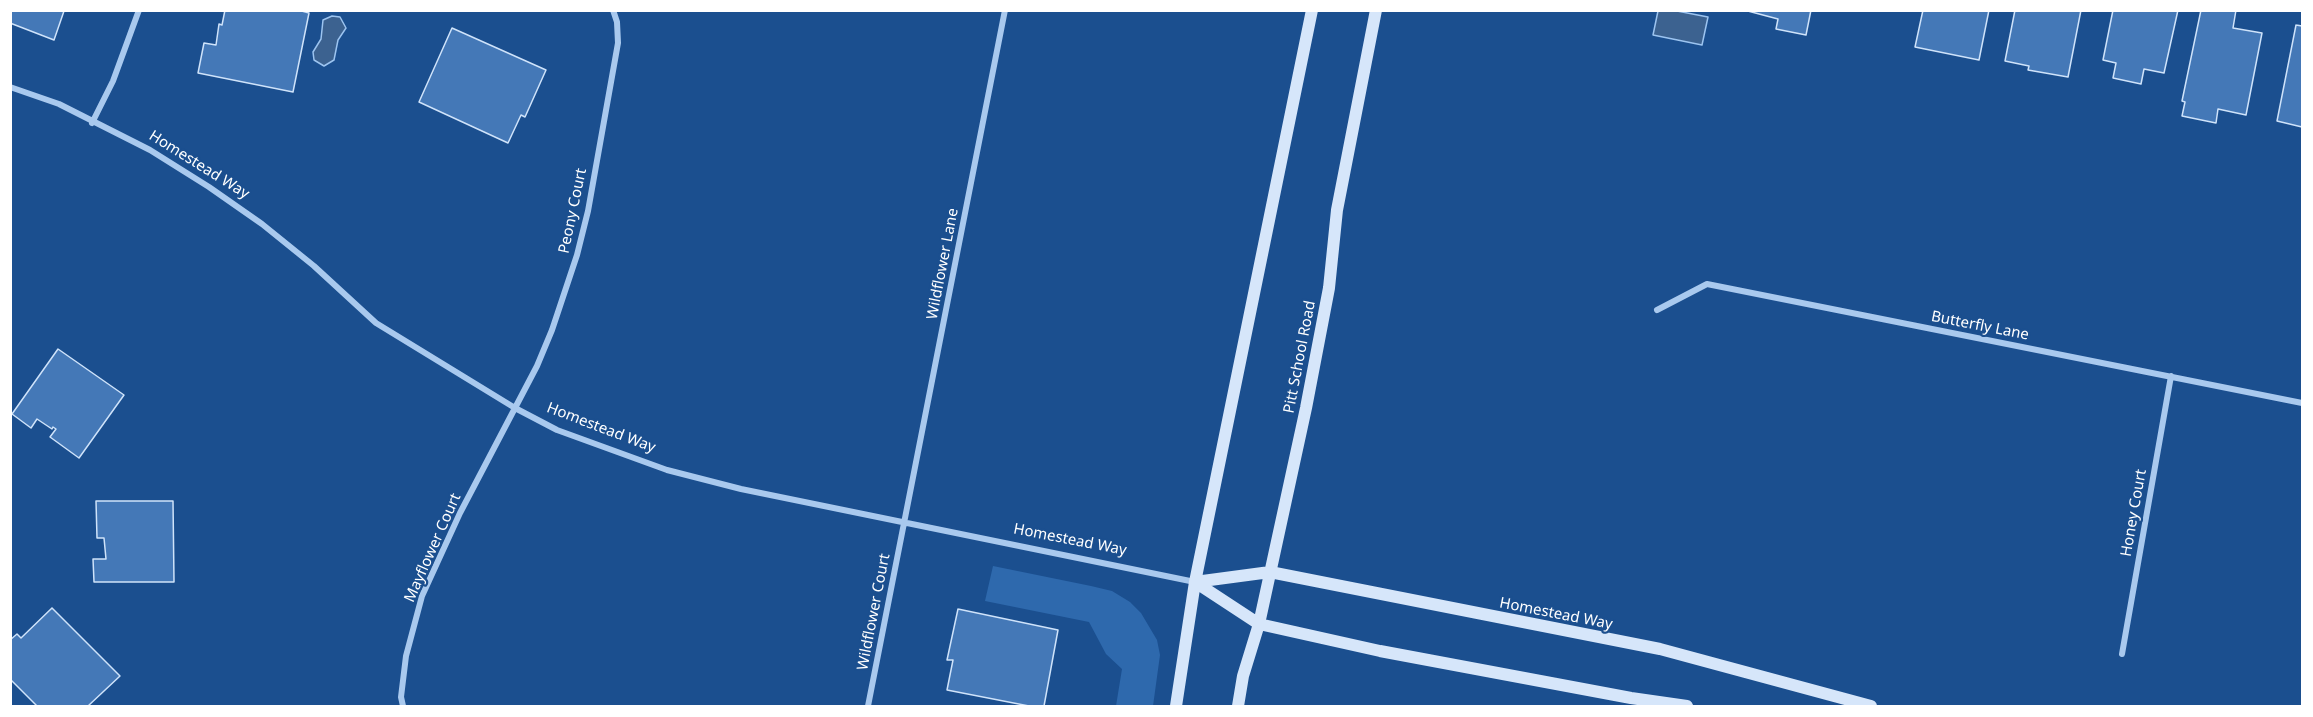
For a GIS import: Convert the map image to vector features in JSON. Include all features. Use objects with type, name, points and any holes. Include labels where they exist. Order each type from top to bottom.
[{"type":"street","points":[[92,123],[113,81],[139,10]]},
{"type":"street","name":"Peony Court","points":[[515,408],[552,330],[577,255],[588,211],[618,43],[617,22],[613,10]]},
{"type":"street","name":"Wildflower Lane","points":[[904,522],[1005,10]]},
{"type":"street","points":[[1176,706],[1195,582],[1312,10]]},
{"type":"street","name":"Pitt School Road","points":[[1238,706],[1243,676],[1270,572],[1329,288],[1337,210],[1376,10]]},
{"type":"street","name":"Homestead Way","points":[[10,87],[59,105],[150,150],[209,187],[262,224],[314,266],[376,322],[515,408],[557,430],[667,470],[741,489],[1195,582],[1270,572],[1659,649],[1871,706]]},
{"type":"street","name":"Butterfly Lane","points":[[1657,310],[1707,284],[2302,403]]},
{"type":"street","name":"Honey Court","points":[[2122,654],[2170,376]]},
{"type":"street","name":"Mayflower Court","points":[[404,706],[401,697],[406,656],[422,596],[455,522],[515,408]]},
{"type":"street","name":"Wildflower Court","points":[[868,706],[904,522]]},
{"type":"street","name":"Homestead Way","points":[[1195,582],[1258,624],[1391,653],[1631,698],[1687,706]]},
{"type":"shaded area","points":[[1658,11],[1677,11],[1708,17],[1702,45],[1653,35]]},
{"type":"shaded area","points":[[332,16],[340,17],[346,28],[338,40],[334,60],[324,66],[314,60],[313,52],[321,39],[323,20]]},
{"type":"shaded area","points":[[993,566],[1112,591],[1130,602],[1141,613],[1157,640],[1160,655],[1153,706],[1116,706],[1122,669],[1106,654],[1089,622],[985,601]]},
{"type":"building","points":[[10,10],[64,11],[54,40],[10,23]]},
{"type":"building","points":[[225,10],[298,10],[309,13],[293,92],[198,73],[204,43],[216,45],[219,24],[222,25]]},
{"type":"building","points":[[1744,10],[1811,10],[1806,35],[1776,29],[1778,19]]},
{"type":"building","points":[[1923,10],[1989,10],[1979,60],[1915,47]]},
{"type":"building","points":[[2015,10],[2081,10],[2068,77],[2028,70],[2029,66],[2005,61]]},
{"type":"building","points":[[2113,10],[2178,10],[2164,73],[2144,69],[2141,84],[2113,78],[2116,63],[2103,60]]},
{"type":"building","points":[[2201,10],[2236,10],[2233,28],[2262,33],[2246,115],[2218,109],[2216,123],[2182,116],[2185,102],[2182,101]]},
{"type":"building","points":[[2296,25],[2302,26],[2302,127],[2277,121]]},
{"type":"building","points":[[452,28],[546,70],[525,117],[521,115],[508,143],[419,102]]},
{"type":"building","points":[[58,349],[124,395],[79,458],[50,437],[56,429],[53,427],[52,429],[37,419],[31,428],[12,414]]},
{"type":"building","points":[[96,501],[173,501],[174,582],[94,582],[93,559],[106,559],[104,538],[97,538]]},
{"type":"building","points":[[52,608],[120,676],[88,706],[37,706],[10,679],[10,640],[17,634],[21,638]]},
{"type":"building","points":[[958,609],[1058,630],[1044,706],[1029,706],[947,690],[953,660],[947,660]]}]
